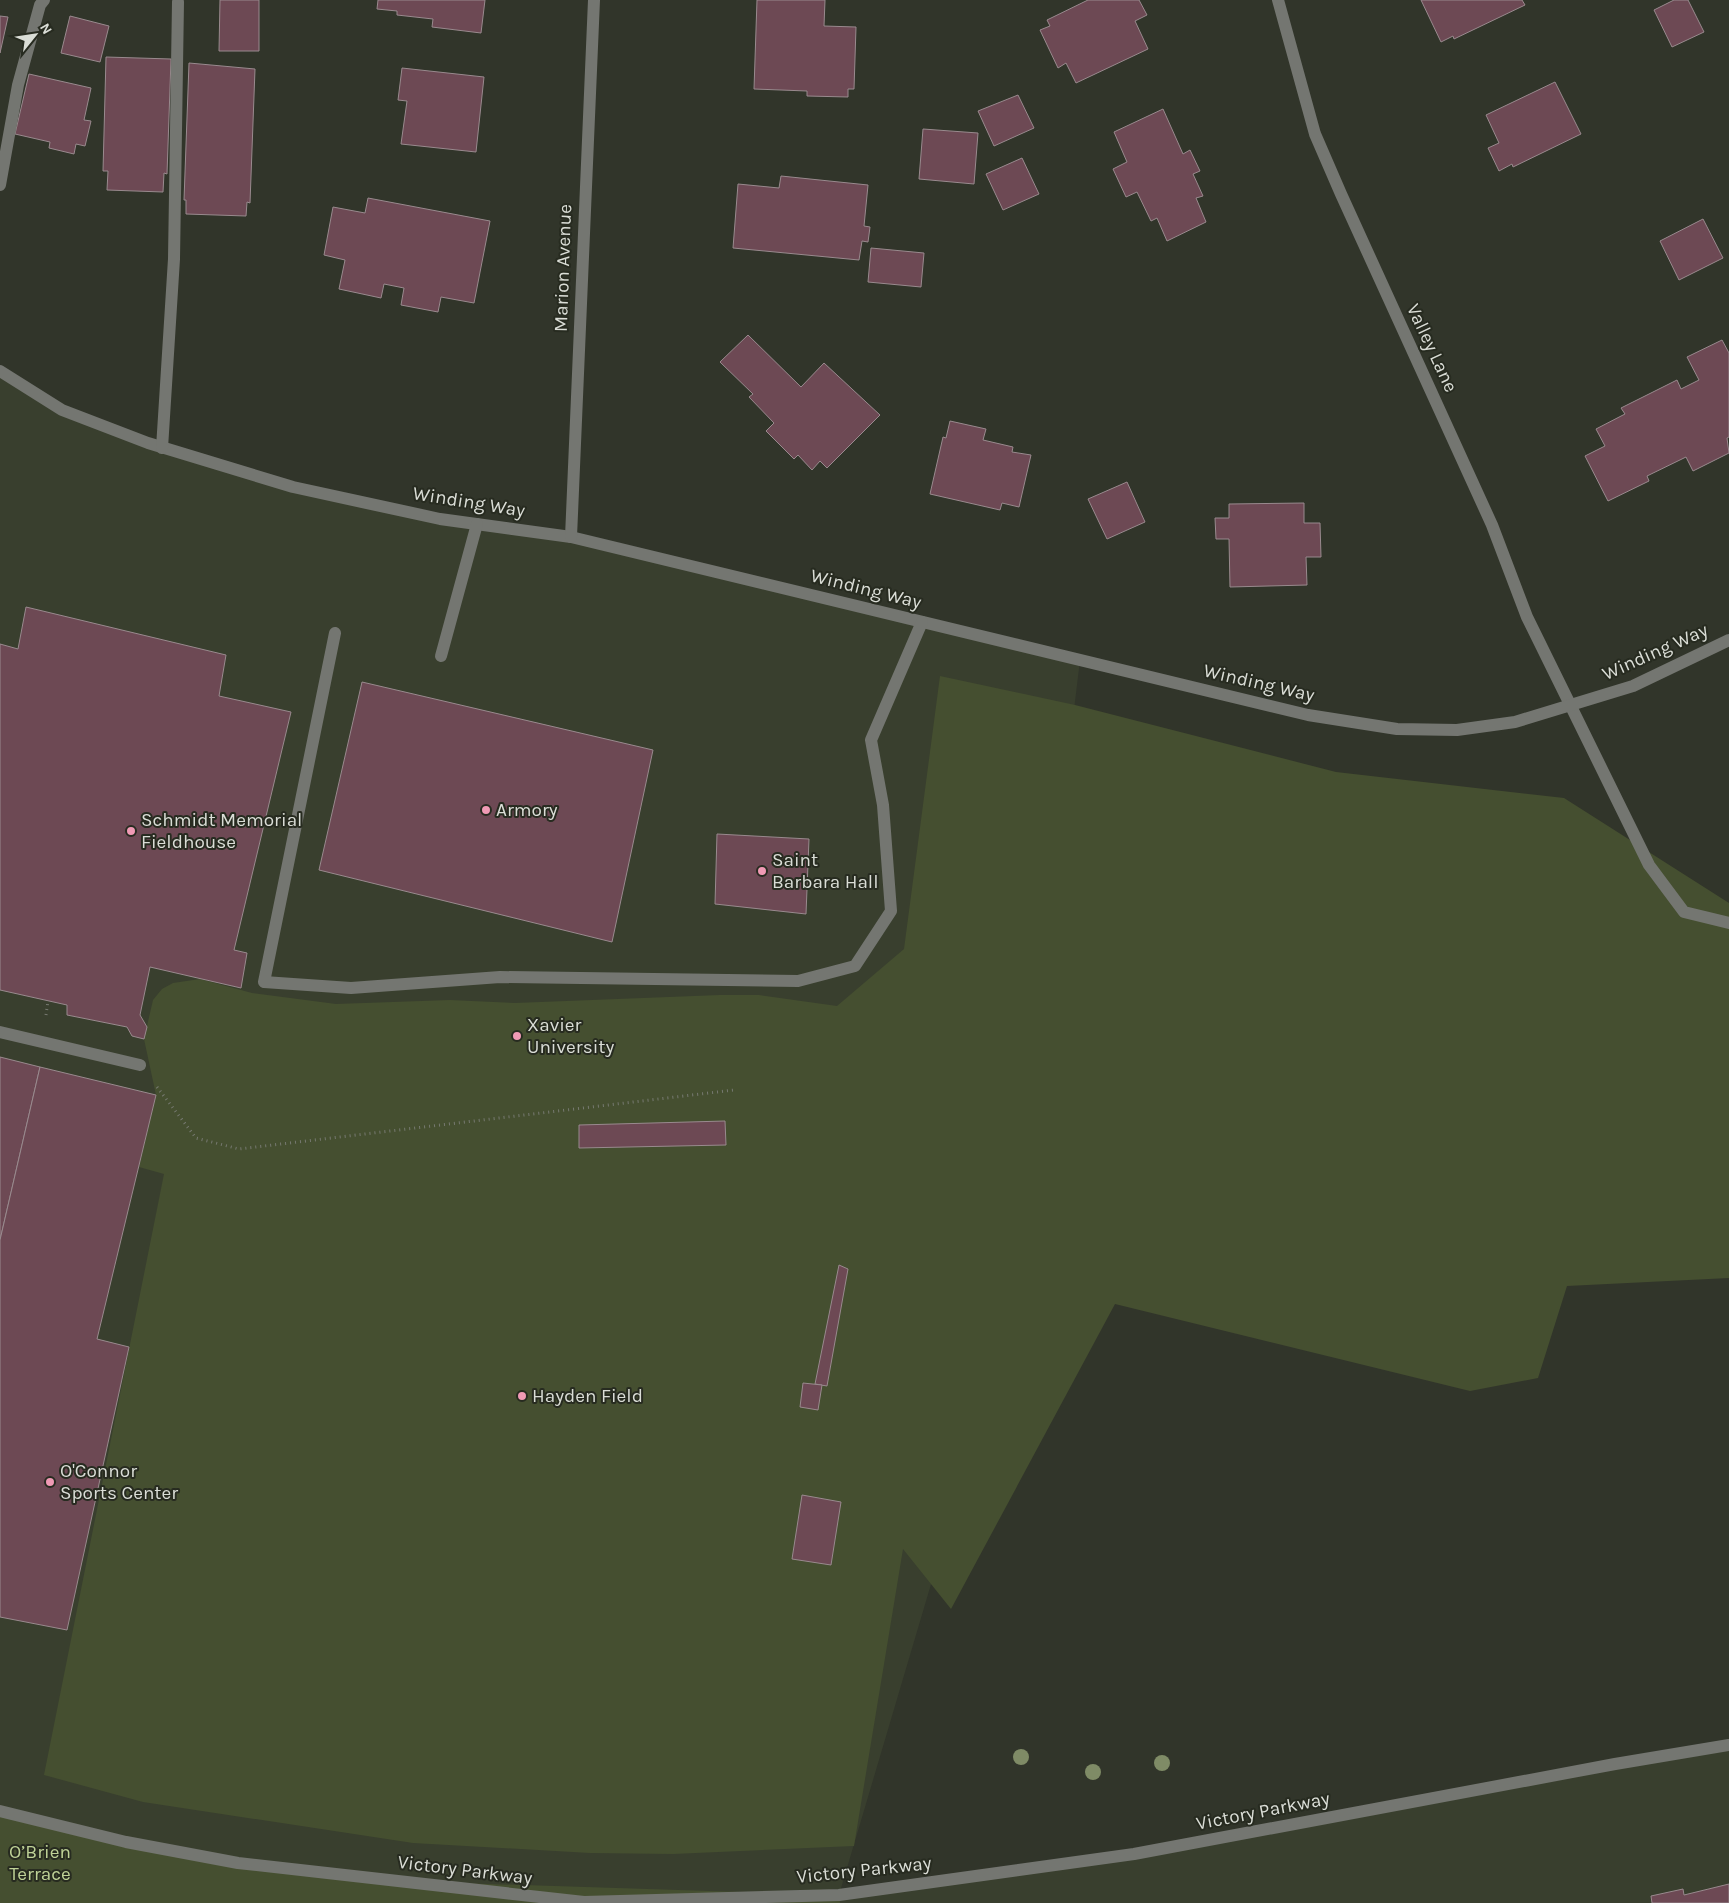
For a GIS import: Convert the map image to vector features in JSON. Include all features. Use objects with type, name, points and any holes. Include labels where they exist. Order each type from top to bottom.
[{"type":"street","points":[[0,185],[18,85],[40,5],[44,0]]},
{"type":"street","name":"Marion Avenue","points":[[570,537],[594,0]]},
{"type":"street","name":"Valley Lane","points":[[1278,0],[1315,134],[1492,525],[1527,617],[1649,865],[1684,912],[1729,923]]},
{"type":"street","points":[[162,448],[174,259],[178,2]]},
{"type":"street","name":"Winding Way","points":[[0,371],[62,410],[162,448],[293,487],[440,519],[570,537],[1308,715],[1397,728],[1457,730],[1515,722],[1633,686],[1729,640]]},
{"type":"street","points":[[441,656],[477,524]]},
{"type":"street","points":[[335,633],[264,982],[351,988],[500,977],[798,980],[855,966],[891,911],[883,805],[871,740],[922,622]]},
{"type":"street","points":[[0,1032],[140,1065]]},
{"type":"street","name":"Victory Parkway","points":[[0,1811],[126,1842],[238,1863],[584,1902],[839,1899],[1134,1854],[1605,1766],[1729,1745]]},
{"type":"path","points":[[140,1065],[196,1138],[239,1149],[734,1090]]},
{"type":"shaded area","name":"Xavier University","points":[[0,371],[62,410],[293,487],[571,537],[1080,660],[995,1368],[839,1895],[1134,1854],[1729,1746],[1729,1903],[0,1903]]},
{"type":"green space","points":[[940,676],[1075,705],[1336,772],[1564,798],[1729,903],[1729,1278],[1567,1286],[1538,1378],[1470,1391],[1115,1304],[951,1609],[903,1549],[854,1846],[673,1854],[590,1853],[413,1843],[143,1802],[44,1775],[164,1174],[139,1167],[156,1095],[144,1039],[153,1000],[162,989],[173,983],[200,979],[252,993],[336,1004],[450,1000],[515,1003],[759,995],[837,1006],[904,949]]},
{"type":"green space","name":"O’Brien Terrace","points":[[0,1811],[126,1842],[395,1881],[839,1895],[840,1903],[0,1903]]},
{"type":"building","points":[[220,0],[259,0],[259,51],[219,51]]},
{"type":"building","points":[[378,0],[485,0],[481,33],[432,27],[433,19],[397,15],[397,11],[377,9]]},
{"type":"building","points":[[757,0],[825,0],[824,26],[856,27],[854,89],[848,89],[848,97],[807,96],[807,91],[754,89]]},
{"type":"building","points":[[1088,0],[1139,0],[1147,15],[1135,21],[1148,49],[1076,83],[1066,63],[1058,68],[1040,30],[1050,26],[1047,20]]},
{"type":"building","points":[[1421,0],[1522,0],[1525,5],[1454,39],[1453,36],[1441,42]]},
{"type":"building","points":[[1674,0],[1688,0],[1704,32],[1672,47],[1654,10]]},
{"type":"building","points":[[0,16],[8,17],[0,53]]},
{"type":"building","points":[[70,16],[109,26],[100,62],[61,53]]},
{"type":"building","points":[[106,57],[171,59],[167,174],[164,173],[163,192],[107,190],[108,171],[103,171]]},
{"type":"building","points":[[189,63],[255,69],[250,203],[247,202],[246,216],[186,214],[186,200],[184,200]]},
{"type":"building","points":[[402,68],[484,77],[476,152],[401,144],[407,101],[398,100]]},
{"type":"building","points":[[29,74],[91,88],[84,120],[91,121],[85,146],[76,144],[74,154],[49,148],[50,142],[15,134]]},
{"type":"building","points":[[1555,82],[1581,134],[1513,167],[1512,164],[1499,171],[1488,148],[1499,143],[1486,115]]},
{"type":"building","points":[[1018,95],[1034,128],[994,146],[978,111]]},
{"type":"building","points":[[1163,109],[1183,154],[1190,150],[1200,171],[1193,174],[1203,196],[1196,198],[1206,222],[1167,241],[1157,218],[1151,221],[1137,192],[1126,197],[1113,169],[1127,162],[1114,132]]},
{"type":"building","points":[[923,129],[978,133],[974,184],[919,179]]},
{"type":"building","points":[[1022,158],[1039,194],[1003,210],[986,174]]},
{"type":"building","points":[[781,176],[868,185],[864,226],[870,227],[868,242],[862,241],[859,260],[733,248],[738,184],[779,188]]},
{"type":"building","points":[[368,198],[490,221],[474,303],[441,297],[438,312],[401,305],[404,288],[384,284],[381,298],[339,289],[345,260],[324,255],[333,207],[365,213]]},
{"type":"building","points":[[1703,219],[1723,258],[1679,280],[1660,241]]},
{"type":"building","points":[[871,248],[924,253],[921,287],[868,282]]},
{"type":"building","points":[[748,335],[801,387],[824,363],[880,415],[827,468],[820,461],[812,470],[798,455],[794,459],[766,431],[774,423],[749,397],[753,394],[720,362]]},
{"type":"building","points":[[1722,340],[1729,353],[1729,437],[1727,438],[1729,453],[1693,471],[1686,457],[1647,476],[1649,481],[1608,501],[1585,456],[1605,446],[1596,429],[1625,414],[1621,408],[1677,380],[1681,389],[1699,380],[1687,357]]},
{"type":"building","points":[[950,421],[986,429],[983,440],[1013,447],[1012,452],[1031,455],[1019,507],[1002,503],[1000,510],[930,494],[943,437],[946,438]]},
{"type":"building","points":[[1127,482],[1145,522],[1107,539],[1088,499]]},
{"type":"building","points":[[1304,503],[1304,523],[1320,523],[1321,557],[1306,557],[1307,585],[1230,587],[1229,539],[1216,539],[1215,518],[1229,518],[1229,504]]},
{"type":"building","name":"Schmidt Memorial Fieldhouse","points":[[26,607],[226,655],[219,696],[291,712],[234,950],[247,953],[241,988],[150,967],[140,1015],[147,1027],[144,1039],[132,1036],[127,1027],[67,1015],[67,1005],[0,990],[0,644],[18,649]]},
{"type":"building","name":"Armory","points":[[362,682],[653,750],[612,942],[319,870]]},
{"type":"building","name":"Saint Barbara Hall","points":[[717,834],[809,839],[806,914],[715,904]]},
{"type":"building","points":[[0,1057],[40,1067],[0,1240]]},
{"type":"building","name":"O'Connor Sports Center","points":[[40,1067],[156,1095],[97,1339],[129,1347],[67,1630],[0,1617],[0,1240]]},
{"type":"building","points":[[725,1121],[726,1145],[579,1148],[579,1125]]},
{"type":"building","points":[[839,1265],[848,1269],[827,1386],[815,1384]]},
{"type":"building","points":[[803,1383],[822,1385],[818,1410],[800,1407]]},
{"type":"building","points":[[802,1495],[841,1502],[831,1565],[792,1559]]},
{"type":"building","points":[[1729,1884],[1729,1903],[1652,1903],[1651,1896],[1683,1889],[1684,1895]]},
{"type":"place","name":"Armory","points":[[486,810]]},
{"type":"place","name":"Schmidt Memorial Fieldhouse","points":[[131,831]]},
{"type":"place","name":"Saint Barbara Hall","points":[[762,871]]},
{"type":"place","name":"Xavier University","points":[[517,1036]]},
{"type":"place","name":"Hayden Field","points":[[522,1396]]},
{"type":"place","name":"O'Connor Sports Center","points":[[50,1482]]}]
